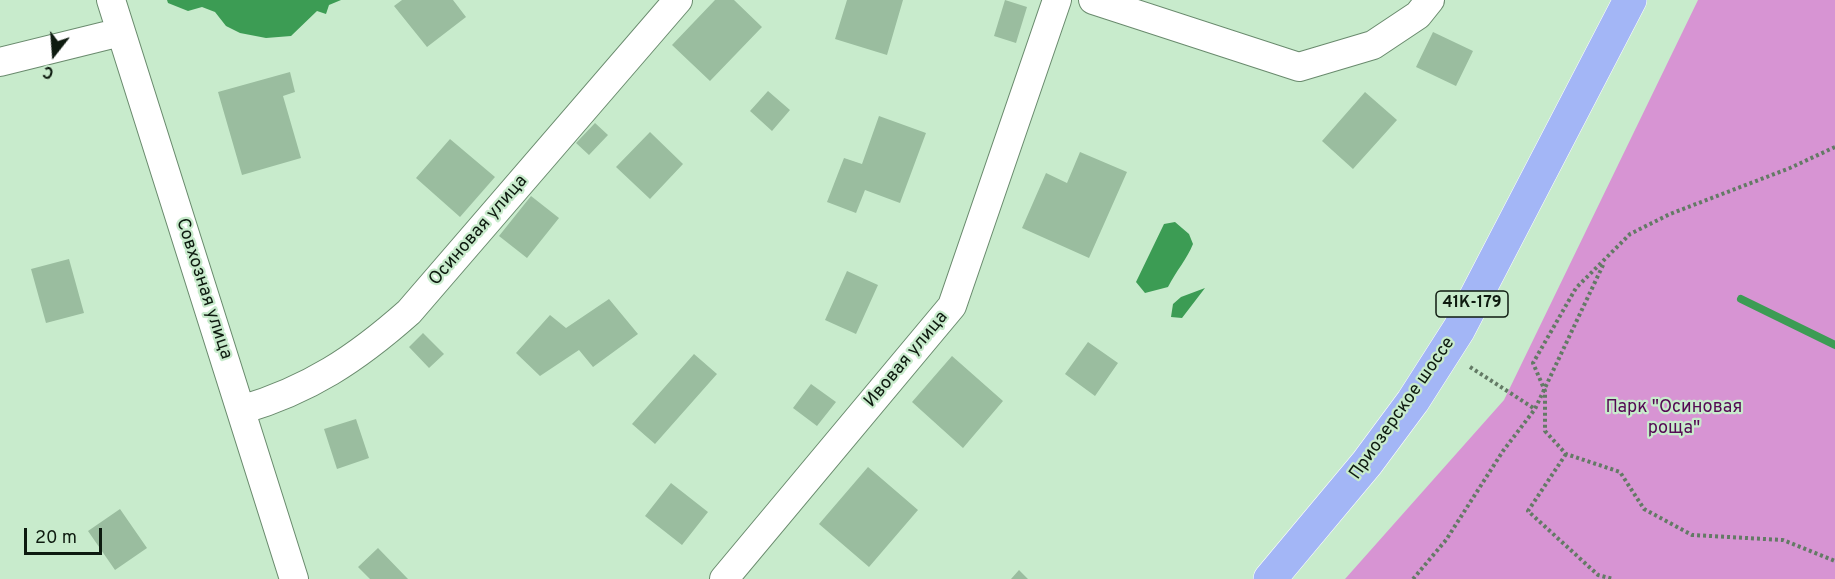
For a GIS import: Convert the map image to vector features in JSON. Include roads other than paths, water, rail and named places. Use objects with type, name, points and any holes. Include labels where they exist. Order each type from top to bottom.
[{"type":"main road","name":"Приозерское шоссе","points":[[1270,579],[1367,463],[1413,401],[1459,329],[1630,0]]},
{"type":"street","name":"Совхозная улица","points":[[111,0],[294,579]]},
{"type":"street","name":"Осиновая улица","points":[[241,410],[276,400],[318,381],[370,347],[409,312],[678,0]]},
{"type":"street","name":"Ивовая улица","points":[[724,579],[952,306],[1057,0]]},
{"type":"street","points":[[1093,0],[1299,67],[1373,45],[1418,15],[1430,0]]},
{"type":"street","points":[[0,62],[121,32]]},
{"type":"waterway","points":[[1741,299],[1835,345]]},
{"type":"park label","name":"Парк \"Осиновая роща\"","points":[[1674,418]]}]
